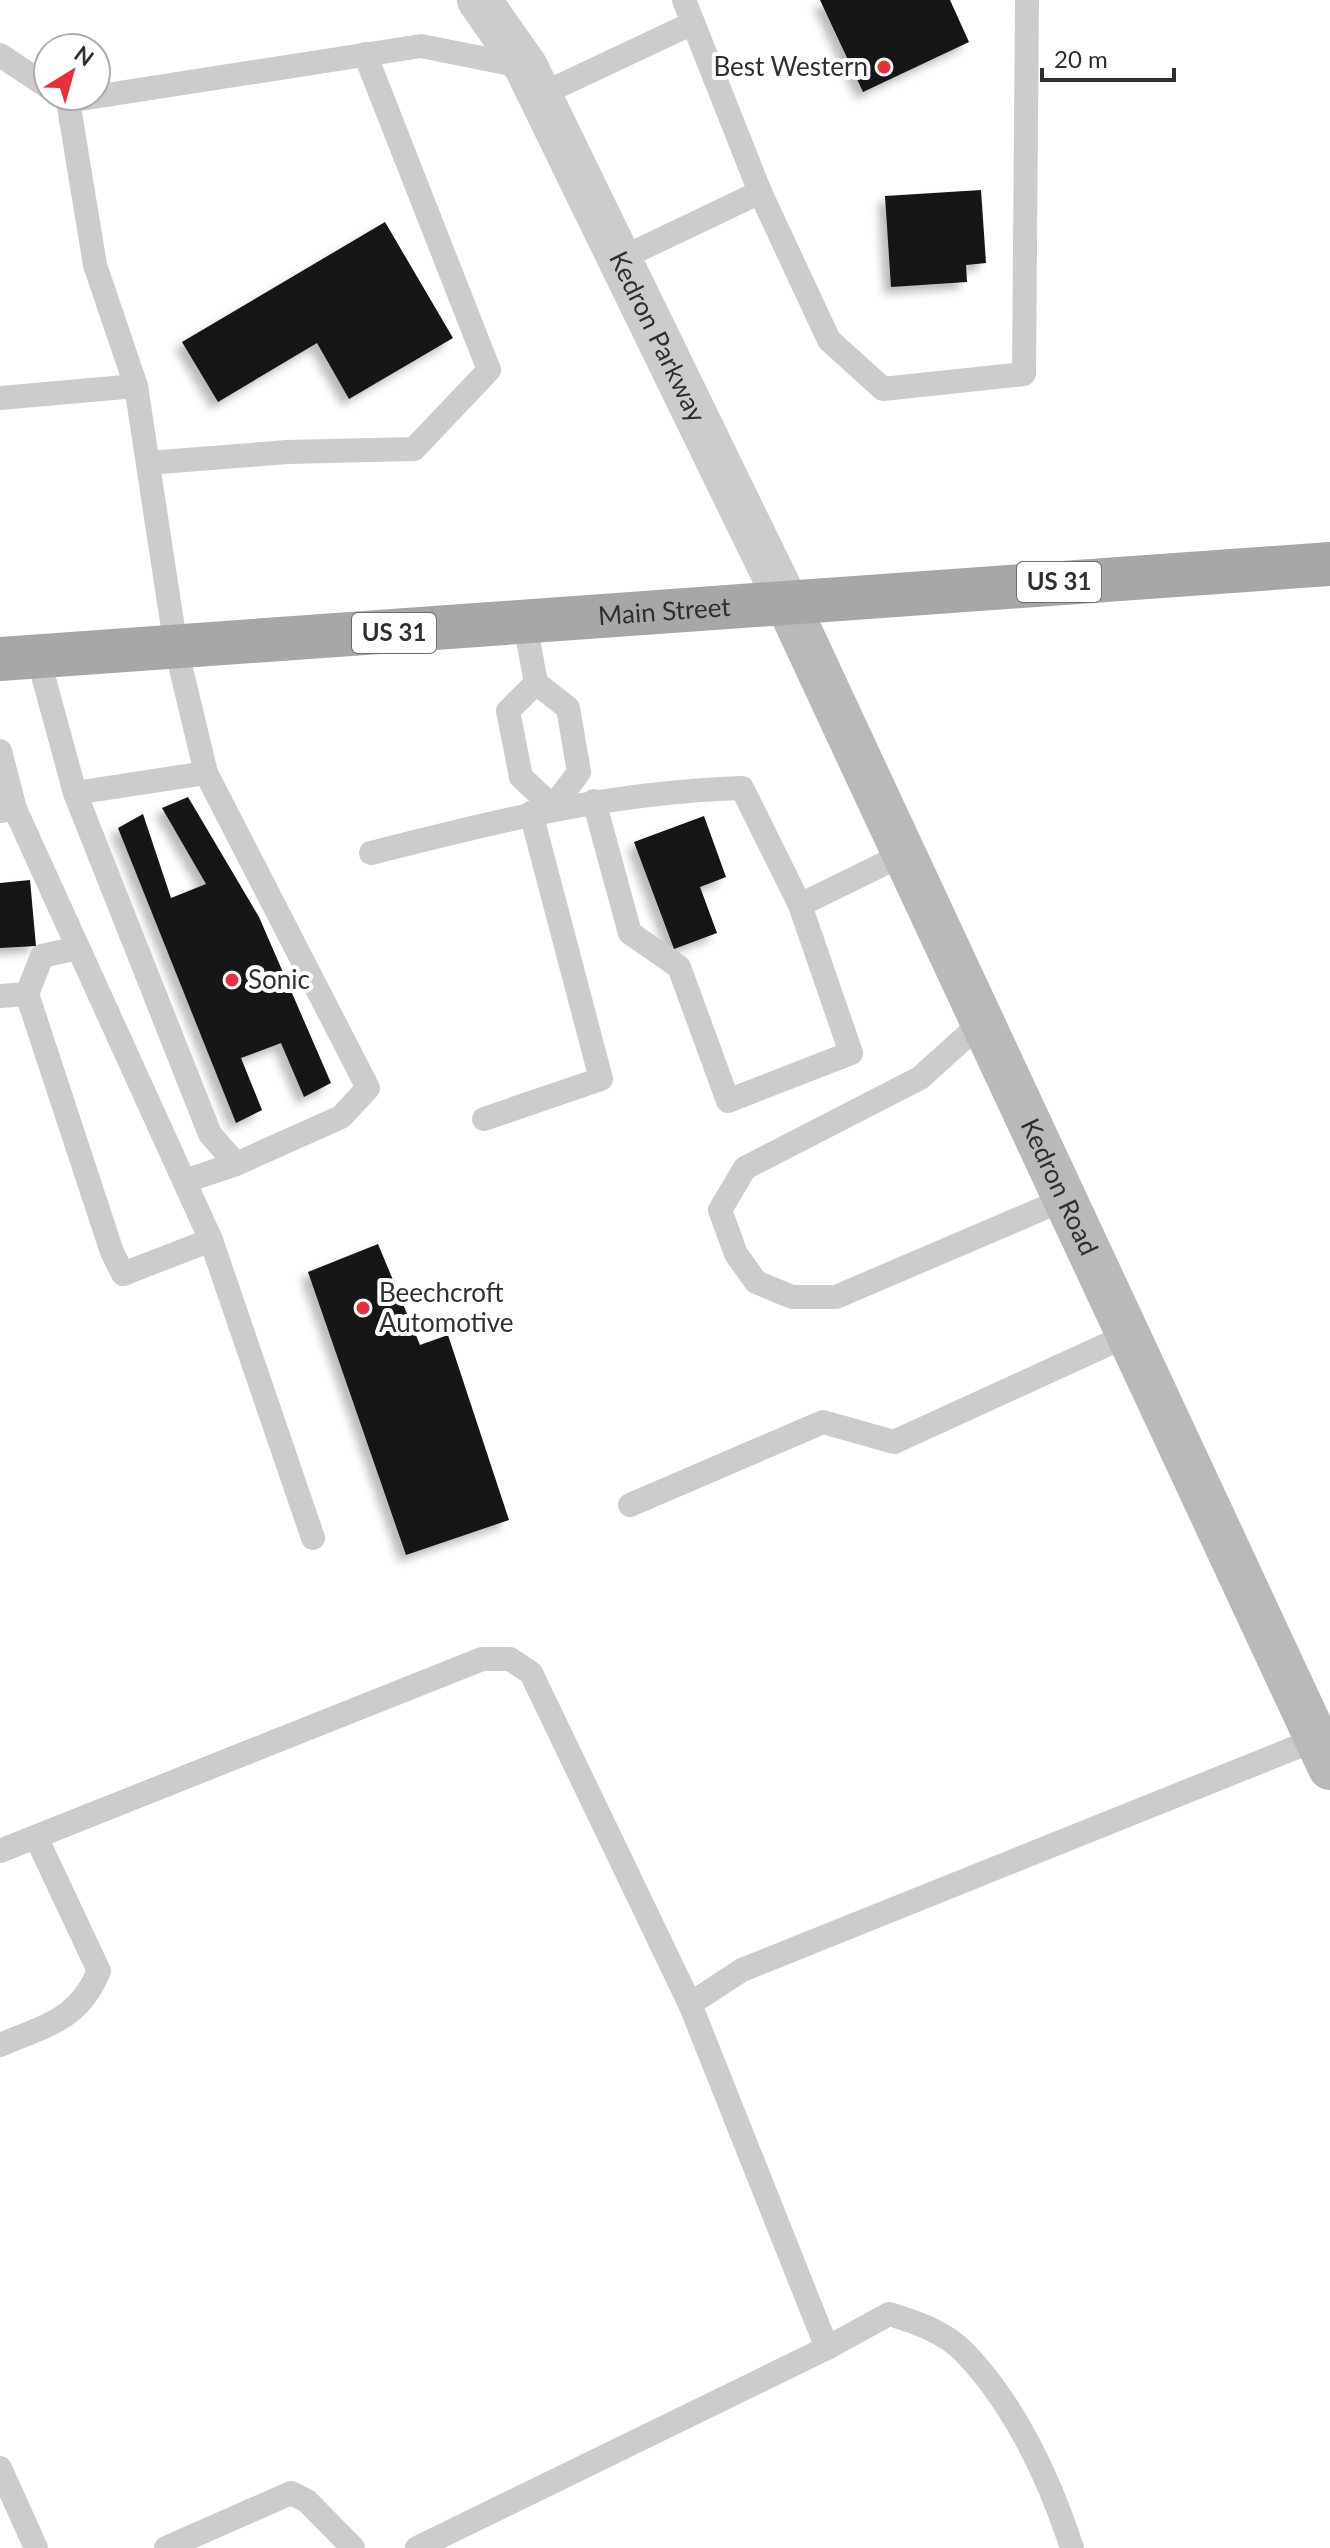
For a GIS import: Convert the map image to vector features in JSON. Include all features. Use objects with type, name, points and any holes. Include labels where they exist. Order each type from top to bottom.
[{"type":"main road","name":"Main Street","points":[[19,658],[1330,564]]},
{"type":"main road","name":"Kedron Road","points":[[788,605],[1323,1754]]},
{"type":"street","name":"Kedron Parkway","points":[[479,0],[533,81],[788,605]]},
{"type":"street","name":"Kedron Parkway","points":[[513,0],[533,81]]},
{"type":"lane","points":[[684,0],[760,192],[829,340],[883,389],[1024,374],[1027,0]]},
{"type":"lane","points":[[112,88],[421,46],[533,81],[693,23]]},
{"type":"lane","points":[[148,463],[287,452],[414,449],[489,370],[365,54]]},
{"type":"lane","points":[[0,55],[32,77]]},
{"type":"lane","points":[[63,112],[95,265],[136,386],[176,648],[206,773],[368,1088],[341,1117],[236,1164],[185,1181]]},
{"type":"lane","points":[[620,259],[760,192]]},
{"type":"lane","points":[[0,398],[136,386]]},
{"type":"lane","points":[[525,624],[536,683],[568,708],[579,772],[542,810]]},
{"type":"lane","points":[[19,658],[210,1134],[236,1164]]},
{"type":"lane","points":[[484,1119],[601,1079],[542,810],[521,777],[508,711],[536,683]]},
{"type":"lane","points":[[0,751],[8,810],[78,948],[211,1240],[313,1538]]},
{"type":"lane","points":[[75,793],[206,773]]},
{"type":"lane","points":[[371,853],[542,810],[594,801],[668,790],[742,788],[800,905],[851,1053],[728,1101],[679,967],[630,933],[594,801]]},
{"type":"lane","points":[[800,905],[904,854]]},
{"type":"lane","points":[[78,948],[42,956],[27,994],[112,1252],[123,1274],[211,1240]]},
{"type":"lane","points":[[0,996],[27,994]]},
{"type":"lane","points":[[982,1022],[920,1078],[745,1168],[720,1210],[736,1254],[756,1282],[792,1297],[836,1297],[1065,1199]]},
{"type":"lane","points":[[630,1505],[823,1422],[894,1442],[1128,1335]]},
{"type":"lane","points":[[0,1851],[37,1839],[482,1659],[510,1659],[531,1673],[690,2004],[827,2348]]},
{"type":"lane","points":[[690,2004],[742,1970],[1323,1754]]},
{"type":"lane","points":[[0,2045],[68,2016],[89,1995],[99,1971],[37,1839]]},
{"type":"lane","points":[[417,2548],[827,2348],[889,2314],[924,2324],[964,2352],[1010,2412],[1059,2509],[1072,2548]]},
{"type":"lane","points":[[0,2468],[36,2548]]},
{"type":"lane","points":[[166,2548],[291,2493],[307,2501],[353,2548]]},
{"type":"building","name":"Best Western","points":[[820,0],[950,0],[969,42],[863,92]]},
{"type":"building","points":[[981,190],[986,263],[966,265],[967,282],[891,287],[885,196]]},
{"type":"building","points":[[385,222],[453,338],[349,399],[317,343],[218,402],[182,342]]},
{"type":"building","name":"Sonic","points":[[188,797],[259,917],[331,1083],[304,1097],[281,1043],[241,1058],[262,1110],[236,1123],[118,828],[143,814],[171,898],[206,884],[162,808]]},
{"type":"building","points":[[704,816],[726,877],[700,887],[717,933],[674,949],[634,842]]},
{"type":"building","points":[[30,880],[36,946],[0,948],[0,883]]},
{"type":"building","points":[[378,1244],[420,1345],[448,1335],[509,1520],[406,1555],[308,1272]]},
{"type":"place","name":"Best Western","points":[[884,67]]},
{"type":"place","name":"Sonic","points":[[232,980]]},
{"type":"place","name":"Beechcroft Automotive","points":[[363,1308]]}]
